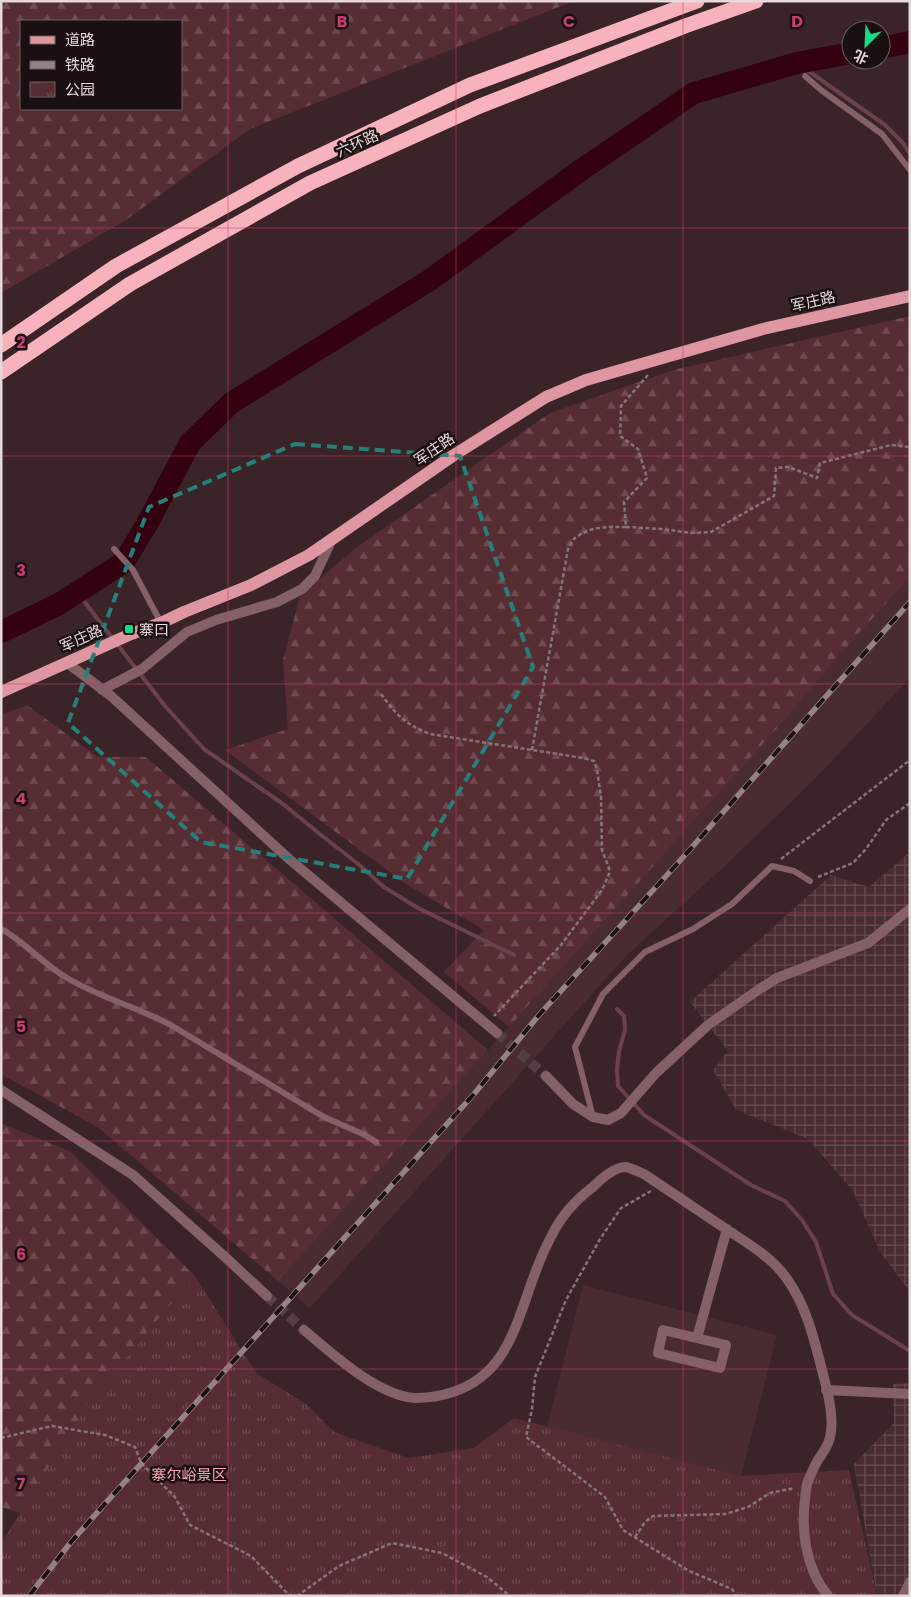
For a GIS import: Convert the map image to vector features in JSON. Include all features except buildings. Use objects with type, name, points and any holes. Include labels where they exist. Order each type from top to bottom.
[{"type":"highway","name":"六环路","points":[[1,345],[116,266],[298,166],[470,85],[697,1]]},
{"type":"highway","name":"六环路","points":[[1,372],[130,284],[310,183],[480,106],[685,26],[756,1]]},
{"type":"main road","name":"军庄路","points":[[1,692],[106,644],[251,585],[309,555],[454,455],[546,397],[586,380],[763,329],[910,296]]},
{"type":"street","points":[[102,690],[142,669],[187,632],[216,620],[277,602],[302,589],[315,576],[332,539]]},
{"type":"street","points":[[66,662],[102,690],[289,859],[497,1033]]},
{"type":"street","points":[[546,1076],[574,1104],[593,1117],[608,1120],[621,1113],[656,1073],[708,1025],[758,990],[776,978],[868,943],[910,909]]},
{"type":"street","points":[[1,1090],[133,1175],[267,1296]]},
{"type":"street","points":[[304,1330],[354,1370],[384,1389],[398,1394],[414,1398],[429,1397],[442,1395],[470,1385],[493,1367],[501,1356],[518,1323],[534,1275],[552,1233],[568,1210],[610,1173],[626,1167],[644,1174],[772,1262],[787,1278],[800,1301],[812,1333],[831,1414],[831,1435],[827,1448],[817,1461],[807,1483],[803,1514],[803,1530],[810,1563],[828,1596]]},
{"type":"street","points":[[697,1338],[727,1230]]},
{"type":"street","points":[[663,1330],[697,1338],[726,1345],[720,1368],[658,1353],[663,1330]]},
{"type":"street","points":[[826,1390],[910,1394]]},
{"type":"street","points":[[903,1596],[910,1582]]},
{"type":"lane","points":[[805,76],[821,90],[882,134],[910,170]]},
{"type":"lane","points":[[114,549],[133,570],[161,623]]},
{"type":"lane","points":[[593,1117],[575,1046],[603,994],[645,952],[693,929],[732,904],[772,866],[794,871],[810,881]]},
{"type":"lane","points":[[1,929],[64,976],[94,992],[145,1012],[169,1024],[324,1117],[365,1135],[376,1142]]},
{"type":"path","points":[[626,527],[624,502],[647,478],[638,449],[620,436],[621,406],[648,374],[646,362]]},
{"type":"path","points":[[532,750],[568,549],[576,536],[599,527],[661,529],[692,533],[711,532],[774,496],[776,468],[789,468],[818,478],[820,463],[891,445],[910,447]]},
{"type":"path","points":[[381,694],[397,715],[413,727],[430,734],[594,761],[597,770],[601,796],[602,850],[609,868],[609,874],[602,890],[561,945],[486,1024]]},
{"type":"path","points":[[772,866],[910,760]]},
{"type":"path","points":[[810,881],[820,875],[853,863],[866,850],[886,820],[910,803]]},
{"type":"path","points":[[661,1185],[621,1208],[600,1239],[566,1300],[535,1377],[532,1409],[526,1437],[605,1497],[624,1530],[688,1571],[732,1589],[736,1596]]},
{"type":"path","points":[[1,1438],[52,1426],[105,1435],[135,1447],[141,1463],[175,1497],[190,1525],[251,1556],[290,1596]]},
{"type":"path","points":[[635,1537],[645,1522],[654,1516],[725,1514],[748,1507],[770,1493],[790,1488],[807,1488]]},
{"type":"path","points":[[297,1596],[339,1566],[392,1543],[442,1552],[487,1577],[510,1596]]},
{"type":"highlighted area","points":[[295,444],[460,456],[533,667],[407,879],[201,842],[68,723],[149,507]]},
{"type":"shaded area","points":[[910,577],[910,678],[816,778],[728,863],[626,956],[310,1308],[278,1281],[509,1027]]},
{"type":"shaded area","points":[[910,852],[910,1292],[880,1252],[853,1191],[808,1139],[736,1110],[713,1070],[728,1051],[690,1002],[831,875],[869,887]]},
{"type":"shaded area","points":[[583,1285],[777,1335],[741,1476],[547,1427]]},
{"type":"shaded area","points":[[910,1383],[910,1596],[877,1596],[854,1464],[894,1423],[893,1384]]},
{"type":"green space","points":[[1,1],[574,1],[250,129],[126,220],[1,293]]},
{"type":"green space","points":[[910,316],[910,577],[509,1027],[444,972],[484,930],[406,884],[225,750],[288,729],[283,660],[300,596],[357,547],[550,413],[673,370]]},
{"type":"green space","points":[[27,705],[98,757],[146,757],[488,1050],[278,1281],[99,1128],[1,1074],[1,715]]},
{"type":"green space","points":[[1,1123],[71,1152],[195,1276],[90,1400],[21,1513],[1,1507]]},
{"type":"green space","name":"寨尔峪景区","points":[[195,1276],[256,1373],[306,1404],[334,1432],[408,1458],[474,1448],[514,1418],[741,1476],[849,1470],[877,1596],[1,1596],[1,1544],[90,1400]]},
{"type":"waterway","points":[[891,46],[910,42]]},
{"type":"waterway","points":[[1,632],[59,604],[124,562],[147,524],[190,443],[231,403],[430,280],[581,170],[694,93],[797,63],[841,55]]},
{"type":"waterway","points":[[797,63],[885,125],[903,143],[910,154]]},
{"type":"waterway","points":[[77,592],[113,639]]},
{"type":"waterway","points":[[117,644],[165,706],[204,749],[283,804],[384,887],[418,908],[514,955]]},
{"type":"waterway","points":[[617,1009],[624,1016],[625,1030],[619,1051],[618,1086],[644,1115],[751,1185],[785,1201],[802,1220],[816,1242],[833,1294],[852,1315],[910,1351]]},
{"type":"tunnel","points":[[497,1033],[546,1076]]},
{"type":"tunnel","points":[[267,1296],[304,1330]]},
{"type":"railway","points":[[29,1596],[71,1542],[474,1094],[539,1015],[677,864],[910,602]]},
{"type":"place","name":"寨口","points":[[129,629]]}]
